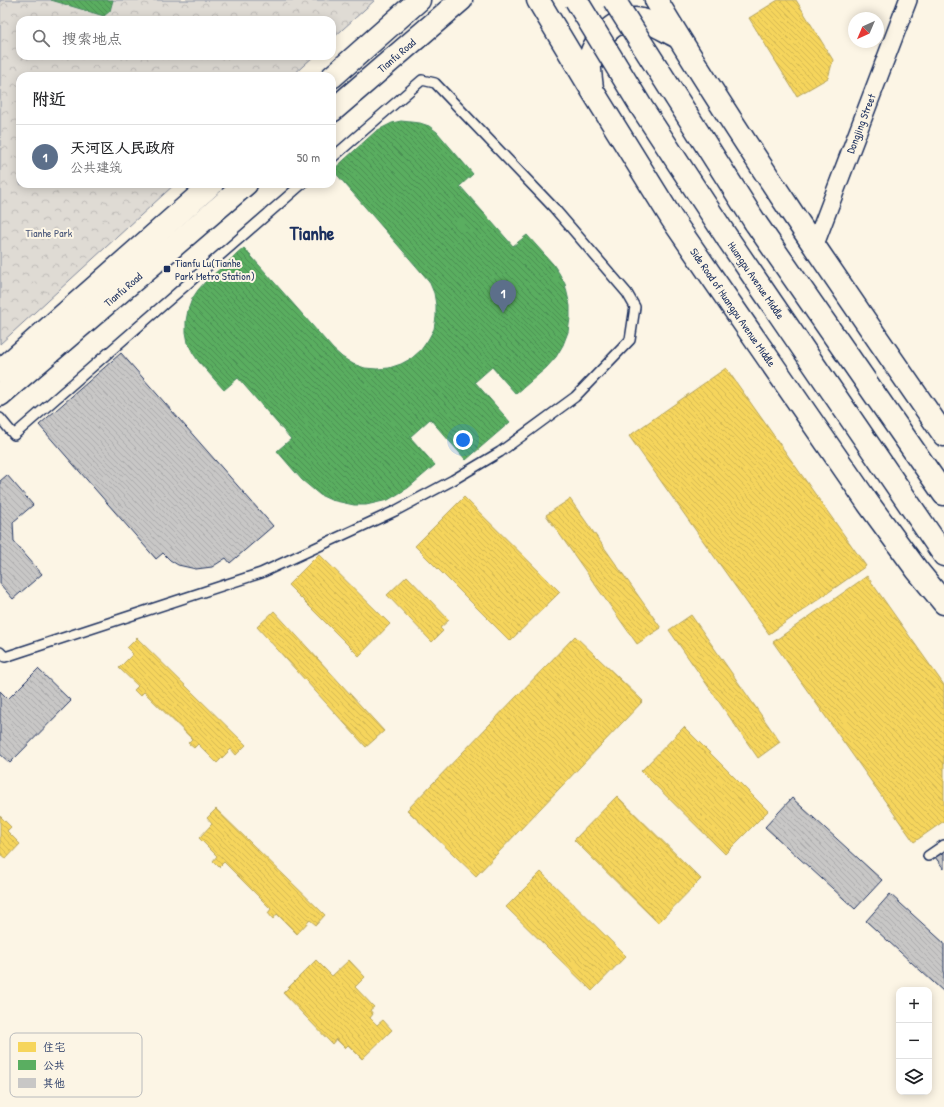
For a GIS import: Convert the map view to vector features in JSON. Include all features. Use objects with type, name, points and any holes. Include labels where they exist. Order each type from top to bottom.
[{"type":"main road","points":[[336,73],[419,0]]},
{"type":"main road","name":"Tianfu Road","points":[[336,108],[461,0]]},
{"type":"main road","name":"Side Road of Huangpu Avenue Middle","points":[[538,0],[672,219],[868,503],[944,604]]},
{"type":"main road","name":"Huangpu Avenue Middle","points":[[576,0],[642,108],[728,239],[944,555]]},
{"type":"main road","points":[[614,0],[755,222],[944,494]]},
{"type":"main road","points":[[656,0],[678,37],[814,247],[944,435]]},
{"type":"main road","points":[[592,90],[590,60],[594,46],[605,33],[616,24],[634,19],[647,22],[678,37]]},
{"type":"main road","name":"Tianfu Road","points":[[0,371],[207,188]]},
{"type":"main road","name":"Tianfu Road","points":[[0,395],[241,188]]},
{"type":"street","name":"Dongjing Street","points":[[814,247],[908,0]]},
{"type":"lane","points":[[0,652],[5,658],[261,573],[395,511],[453,480],[500,452],[575,397],[630,340],[635,306],[627,294],[554,208],[435,83],[422,80],[336,155]]},
{"type":"lane","points":[[0,418],[14,435],[297,188]]},
{"type":"lane","points":[[928,856],[944,845]]},
{"type":"green space","name":"Tianhe Park","points":[[0,0],[375,0],[336,35],[336,16],[16,16],[16,60],[310,60],[296,72],[16,72],[16,188],[171,188],[0,344]]},
{"type":"building: 住宅","points":[[778,0],[796,0],[833,60],[828,78],[797,96],[749,18]]},
{"type":"building: 住宅","points":[[726,368],[866,566],[769,634],[629,436]]},
{"type":"building: 住宅","points":[[464,497],[560,592],[510,641],[415,546]]},
{"type":"building: 住宅","points":[[570,499],[661,628],[637,644],[546,515]]},
{"type":"building: 住宅","points":[[319,554],[390,624],[359,656],[288,585]]},
{"type":"building: 住宅","points":[[407,576],[449,620],[440,628],[443,631],[432,642],[387,595]]},
{"type":"building: 住宅","points":[[867,576],[944,685],[944,821],[914,842],[773,642]]},
{"type":"building: 住宅","points":[[274,611],[384,731],[366,747],[257,627]]},
{"type":"building: 住宅","points":[[691,615],[780,742],[758,758],[669,630]]},
{"type":"building: 住宅","points":[[575,636],[643,701],[476,876],[407,810]]},
{"type":"building: 住宅","points":[[137,638],[246,745],[236,755],[231,749],[217,763],[198,744],[194,748],[188,743],[192,739],[144,692],[140,696],[134,690],[138,686],[119,668],[133,654],[127,648]]},
{"type":"building: 住宅","points":[[684,727],[768,811],[725,854],[641,771]]},
{"type":"building: 住宅","points":[[617,796],[701,879],[658,923],[574,840]]},
{"type":"building: 住宅","points":[[216,809],[325,915],[316,925],[310,920],[297,934],[277,914],[273,919],[268,913],[271,909],[224,862],[219,867],[213,861],[217,856],[199,838],[212,824],[207,818]]},
{"type":"building: 住宅","points":[[0,816],[11,827],[7,831],[20,844],[6,859],[0,854]]},
{"type":"building: 住宅","points":[[541,872],[626,956],[592,991],[506,907]]},
{"type":"building: 住宅","points":[[316,960],[332,976],[349,960],[365,977],[355,987],[374,1007],[370,1010],[373,1014],[370,1018],[377,1025],[383,1020],[392,1030],[362,1059],[348,1045],[345,1048],[336,1039],[332,1044],[283,993]]},
{"type":"building: 公共","points":[[51,0],[113,0],[110,11],[104,16]]},
{"type":"building: 公共","points":[[401,121],[420,123],[429,126],[437,132],[473,174],[460,186],[513,246],[527,235],[553,264],[565,284],[570,306],[570,318],[568,332],[556,357],[546,368],[516,394],[492,367],[475,382],[510,422],[466,460],[430,419],[410,437],[435,465],[408,488],[388,500],[366,505],[354,505],[331,500],[320,495],[302,480],[277,451],[291,439],[238,378],[224,390],[199,362],[188,343],[186,321],[192,299],[198,290],[206,281],[244,248],[333,349],[353,364],[365,368],[389,368],[412,358],[421,350],[434,329],[436,317],[434,293],[429,281],[336,173],[336,167],[376,131],[392,123]]},
{"type":"building: 其他","points":[[121,353],[273,526],[230,563],[226,558],[212,567],[196,569],[178,565],[163,553],[156,559],[39,425]]},
{"type":"building: 其他","points":[[7,475],[33,505],[13,522],[14,542],[42,574],[13,599],[0,584],[0,481]]},
{"type":"building: 其他","points":[[38,669],[71,701],[10,763],[0,754],[0,691],[8,699]]},
{"type":"building: 其他","points":[[792,798],[882,880],[855,909],[765,827]]},
{"type":"building: 其他","points":[[944,851],[944,869],[935,857]]},
{"type":"building: 其他","points":[[890,894],[944,943],[944,992],[866,921]]},
{"type":"place","name":"Tianfu Lu(Tianhe Park Metro Station)","points":[[167,269]]},
{"type":"place","name":"天河区人民政府","points":[[503,313]]},
{"type":"district","name":"Tianhe","points":[[312,233]]}]
